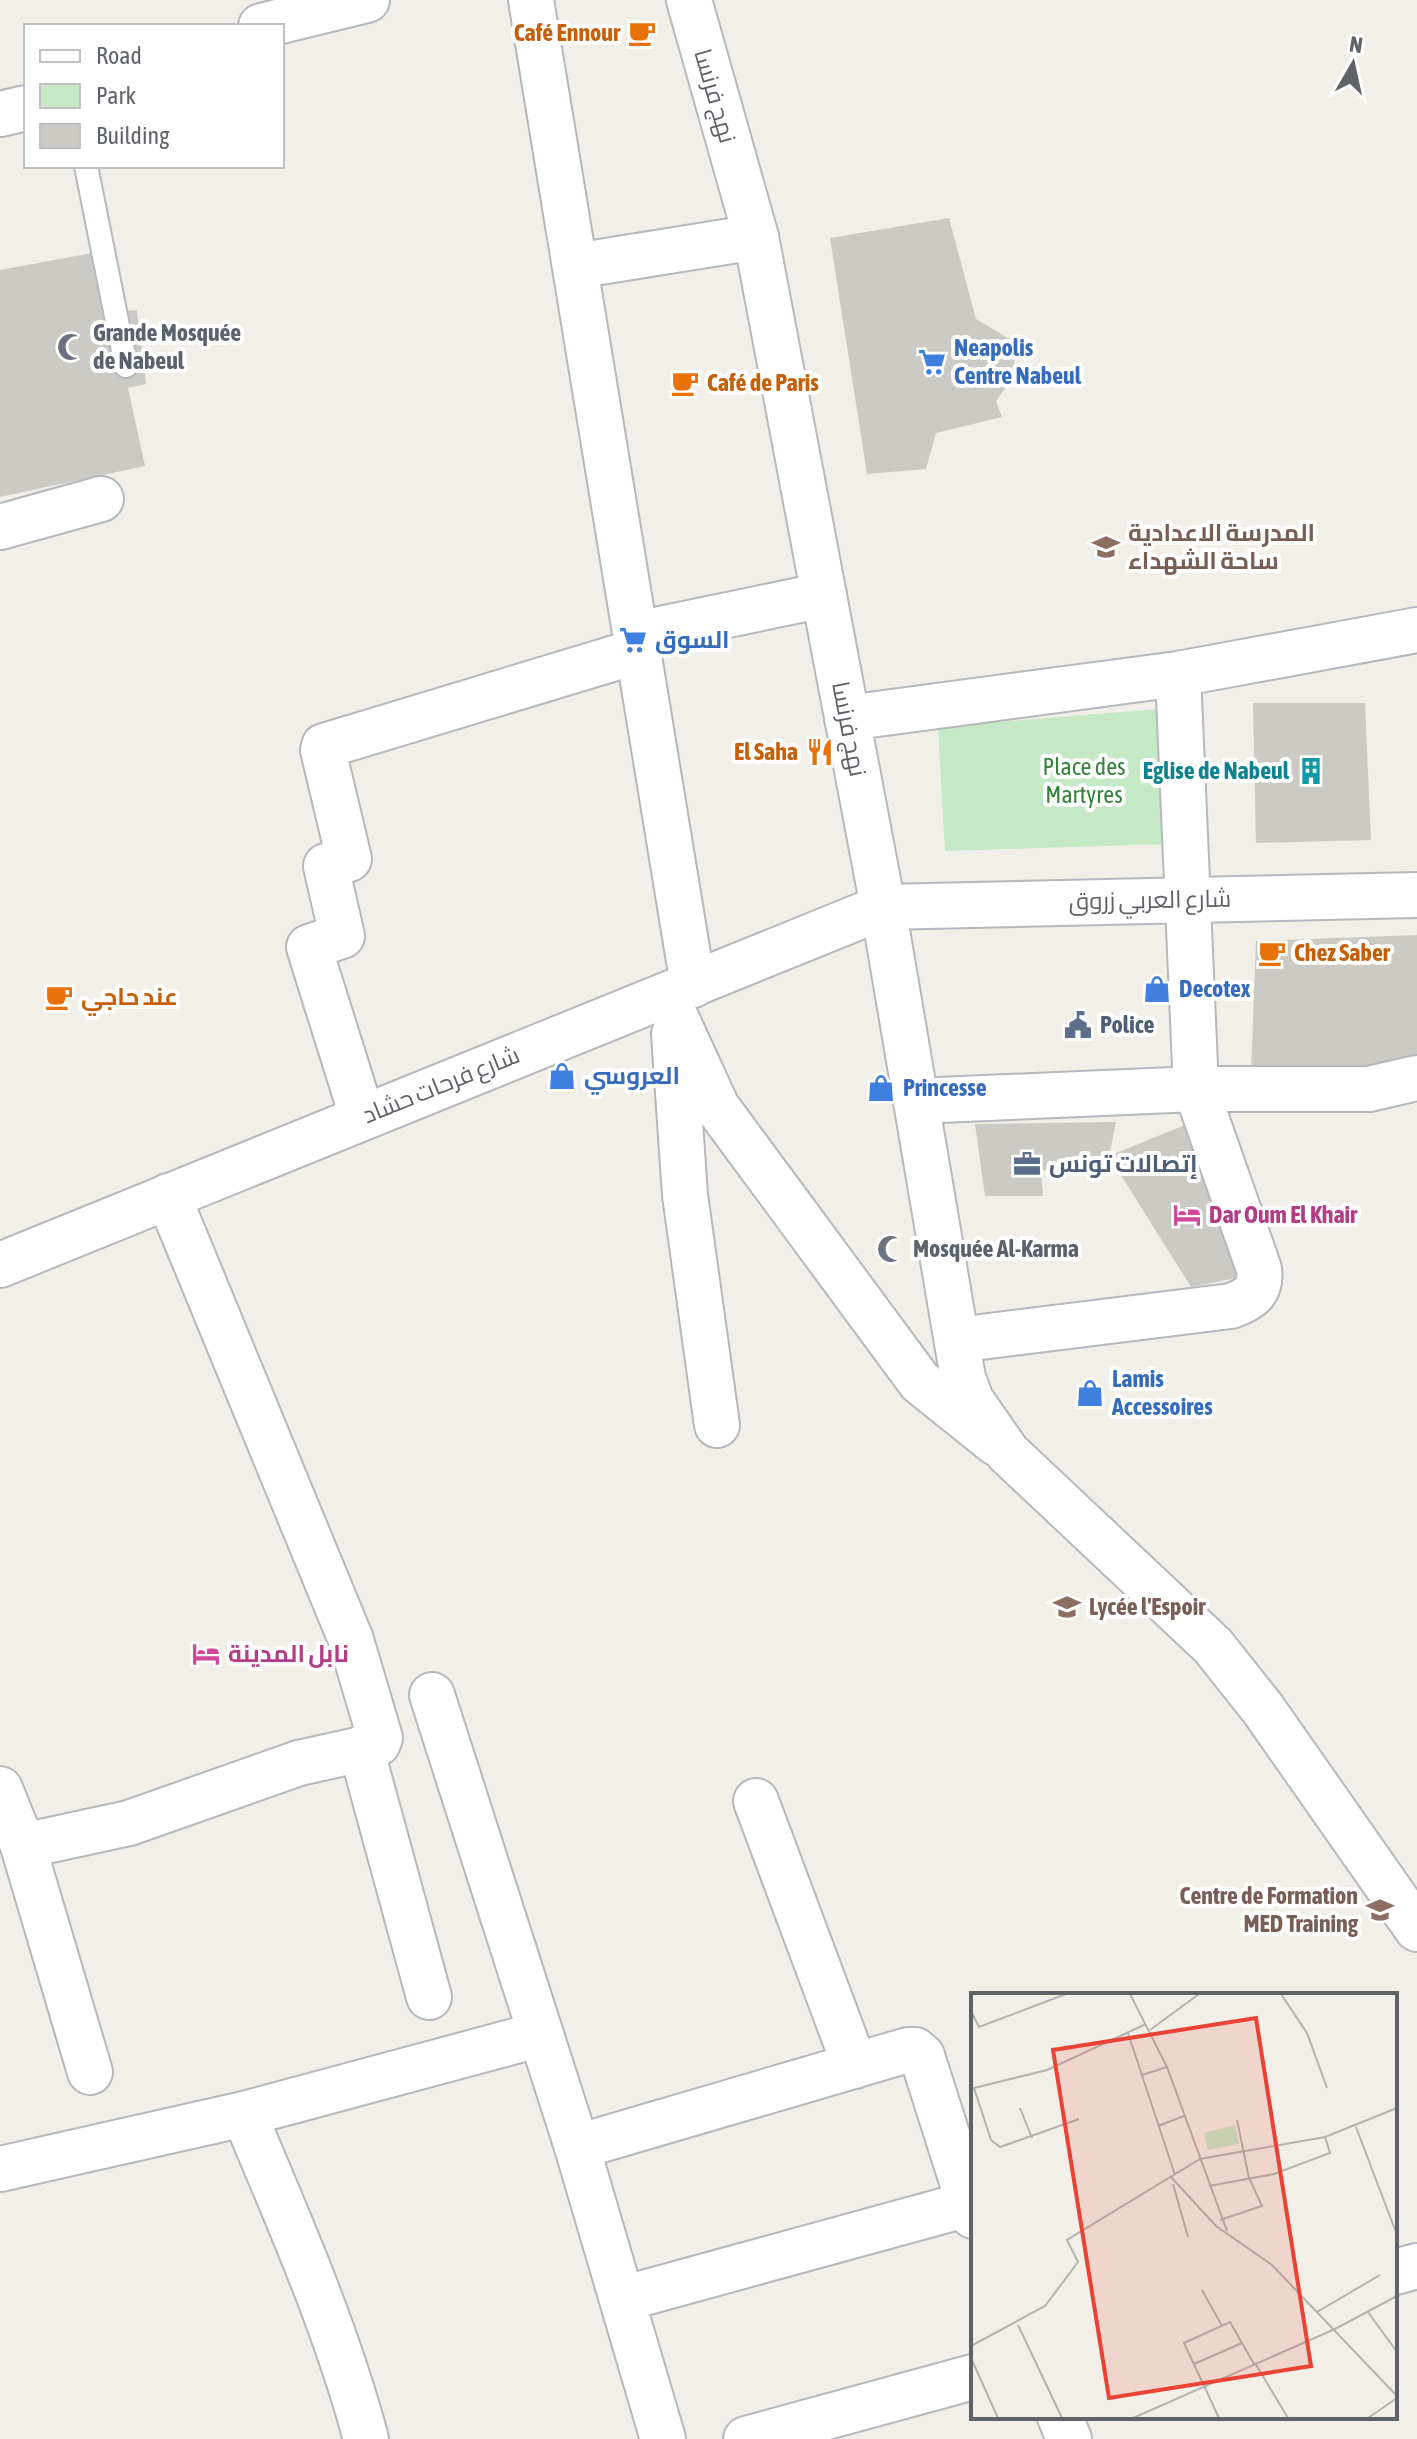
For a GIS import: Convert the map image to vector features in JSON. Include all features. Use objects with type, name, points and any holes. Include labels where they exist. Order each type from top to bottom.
[{"type":"street","points":[[269,24],[367,0]]},
{"type":"street","points":[[531,0],[637,642],[677,996],[685,1195],[717,1425]]},
{"type":"street","name":"نهج فرنسا","points":[[689,0],[756,237],[883,907],[963,1378],[971,1400],[1008,1453]]},
{"type":"street","points":[[0,114],[24,108]]},
{"type":"street","points":[[575,266],[756,237]]},
{"type":"street","points":[[0,527],[101,499]]},
{"type":"street","points":[[362,1116],[309,947],[342,936],[326,866],[349,860],[324,746],[637,642],[824,595]]},
{"type":"street","points":[[847,718],[1178,674],[1417,630]]},
{"type":"street","points":[[957,1340],[1231,1306],[1248,1300],[1257,1291],[1259,1269],[1196,1089],[1178,674]]},
{"type":"street","name":"شارع العربي زروق","points":[[883,907],[1417,895]]},
{"type":"street","name":"شارع فرحات حشاد","points":[[0,1265],[362,1116],[677,996],[883,907]]},
{"type":"street","points":[[677,996],[717,1107],[920,1382],[1008,1453],[1213,1646],[1263,1709],[1417,1929]]},
{"type":"street","points":[[916,1101],[1196,1089],[1369,1089],[1417,1078]]},
{"type":"street","points":[[23,1846],[129,1823],[299,1763],[362,1749],[378,1743],[380,1738],[351,1640],[168,1196]]},
{"type":"street","points":[[432,1695],[577,2147],[663,2439]]},
{"type":"street","points":[[362,1749],[429,1997]]},
{"type":"street","points":[[0,1789],[23,1846],[90,2072]]},
{"type":"street","points":[[756,1801],[855,2066]]},
{"type":"street","points":[[0,2169],[244,2114],[541,2034]]},
{"type":"street","points":[[577,2147],[915,2050],[922,2056],[971,2210],[622,2299]]},
{"type":"street","points":[[244,2114],[299,2244],[350,2378],[366,2439]]},
{"type":"street","points":[[1397,2271],[1417,2266]]},
{"type":"street","points":[[746,2439],[971,2378]]},
{"type":"street","points":[[1061,2419],[1069,2439]]},
{"type":"lane","points":[[86,168],[126,366]]},
{"type":"green space","name":"Place des Martyres","points":[[1158,709],[1168,844],[945,851],[938,727]]},
{"type":"building","name":"Neapolis Centre Nabeul","points":[[949,218],[976,319],[1018,344],[1011,380],[996,401],[1002,417],[936,433],[926,469],[867,474],[830,238]]},
{"type":"building","name":"Grande Mosquée de Nabeul","points":[[103,251],[118,311],[137,310],[146,384],[128,388],[145,466],[0,497],[0,270]]},
{"type":"building","name":"Eglise de Nabeul","points":[[1253,703],[1365,703],[1371,840],[1256,843]]},
{"type":"building","points":[[1417,935],[1417,1061],[1377,1070],[1251,1074],[1256,941]]},
{"type":"building","name":"إتصالات تونس","points":[[1116,1122],[1109,1156],[1041,1171],[1043,1196],[985,1196],[975,1124]]},
{"type":"building","name":"Dar Oum El Khair","points":[[1185,1125],[1257,1274],[1191,1287],[1109,1156]]},
{"type":"place","name":"Café Ennour","points":[[642,33]]},
{"type":"place","name":"Grande Mosquée de Nabeul","points":[[71,347]]},
{"type":"place","name":"Neapolis Centre Nabeul","points":[[932,362]]},
{"type":"place","name":"Café de Paris","points":[[685,383]]},
{"type":"place","name":"المدرسة الاعدادية ساحة الشهداء","points":[[1106,547]]},
{"type":"place","name":"السوق","points":[[633,640]]},
{"type":"place","name":"El Saha","points":[[820,752]]},
{"type":"place","name":"Eglise de Nabeul","points":[[1311,771]]},
{"type":"place","name":"Chez Saber","points":[[1272,953]]},
{"type":"place","name":"Decotex","points":[[1157,989]]},
{"type":"place","name":"عند حاجي","points":[[59,997]]},
{"type":"place","name":"Police","points":[[1078,1025]]},
{"type":"place","name":"العروسي","points":[[562,1076]]},
{"type":"place","name":"Princesse","points":[[881,1088]]},
{"type":"place","name":"إتصالات تونس","points":[[1027,1164]]},
{"type":"place","name":"Dar Oum El Khair","points":[[1187,1215]]},
{"type":"place","name":"Mosquée Al-Karma","points":[[891,1249]]},
{"type":"place","name":"Lamis Accessoires","points":[[1090,1393]]},
{"type":"place","name":"Lycée l'Espoir","points":[[1067,1607]]},
{"type":"place","name":"نابل المدينة","points":[[206,1654]]},
{"type":"place","name":"Centre de Formation MED Training","points":[[1380,1910]]}]
